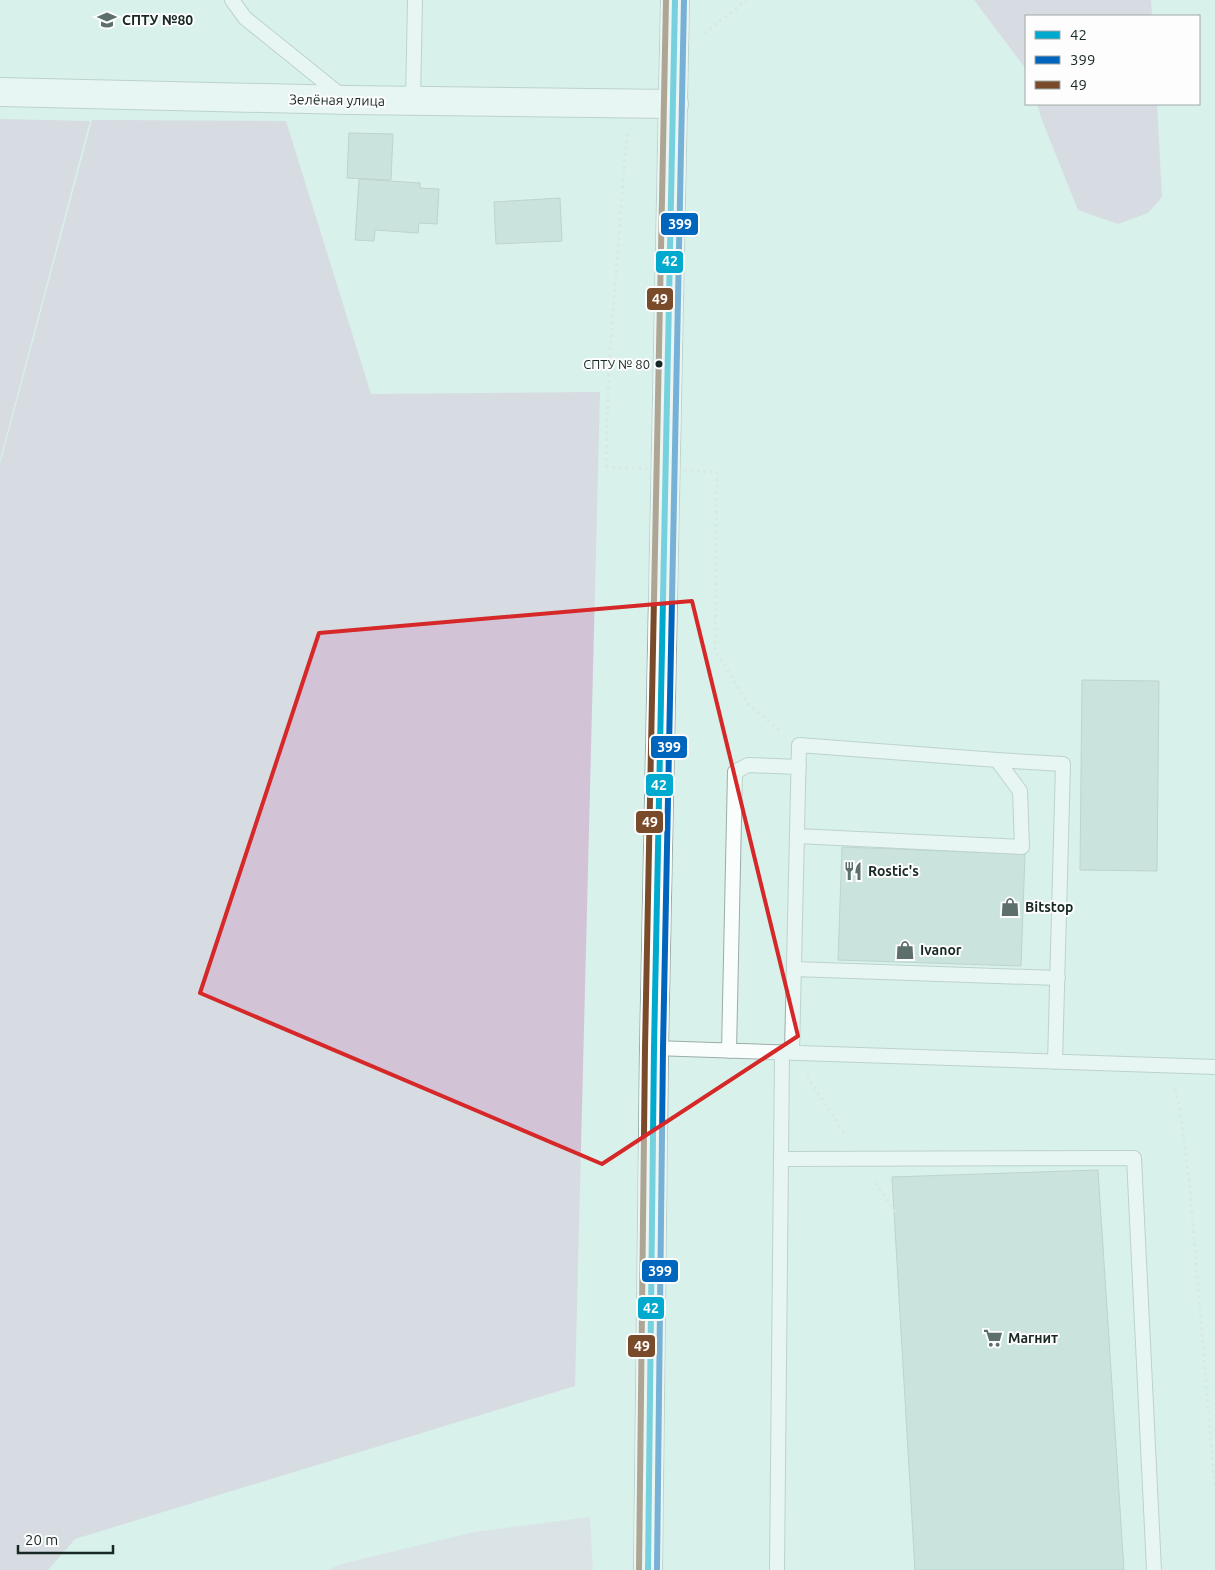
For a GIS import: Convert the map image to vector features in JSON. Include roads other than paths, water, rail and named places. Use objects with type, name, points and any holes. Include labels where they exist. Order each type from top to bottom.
[{"type":"main road","points":[[648,1570],[654,1048],[675,0]]},
{"type":"main road","name":"Зелёная улица","points":[[0,92],[348,100],[674,104]]},
{"type":"lane","points":[[232,0],[244,18],[348,100]]},
{"type":"lane","points":[[413,101],[415,0]]},
{"type":"lane","points":[[777,1570],[781,1159],[794,969],[799,745],[1064,764],[1055,1062]]},
{"type":"lane","points":[[797,836],[1022,847],[1020,791],[997,760]]},
{"type":"lane","points":[[729,1051],[735,772],[748,765],[799,767]]},
{"type":"lane","points":[[794,969],[1058,978]]},
{"type":"lane","points":[[654,1048],[1215,1067]]},
{"type":"lane","points":[[781,1159],[1134,1158],[1154,1570]]},
{"type":"place","name":"СПТУ №80","points":[[107,20]]},
{"type":"place","name":"СПТУ № 80","points":[[659,364]]},
{"type":"place","name":"Rostic's","points":[[853,871]]},
{"type":"place","name":"Bitstop","points":[[1010,907]]},
{"type":"place","name":"Ivanor","points":[[905,950]]},
{"type":"place","name":"Магнит","points":[[993,1338]]}]
